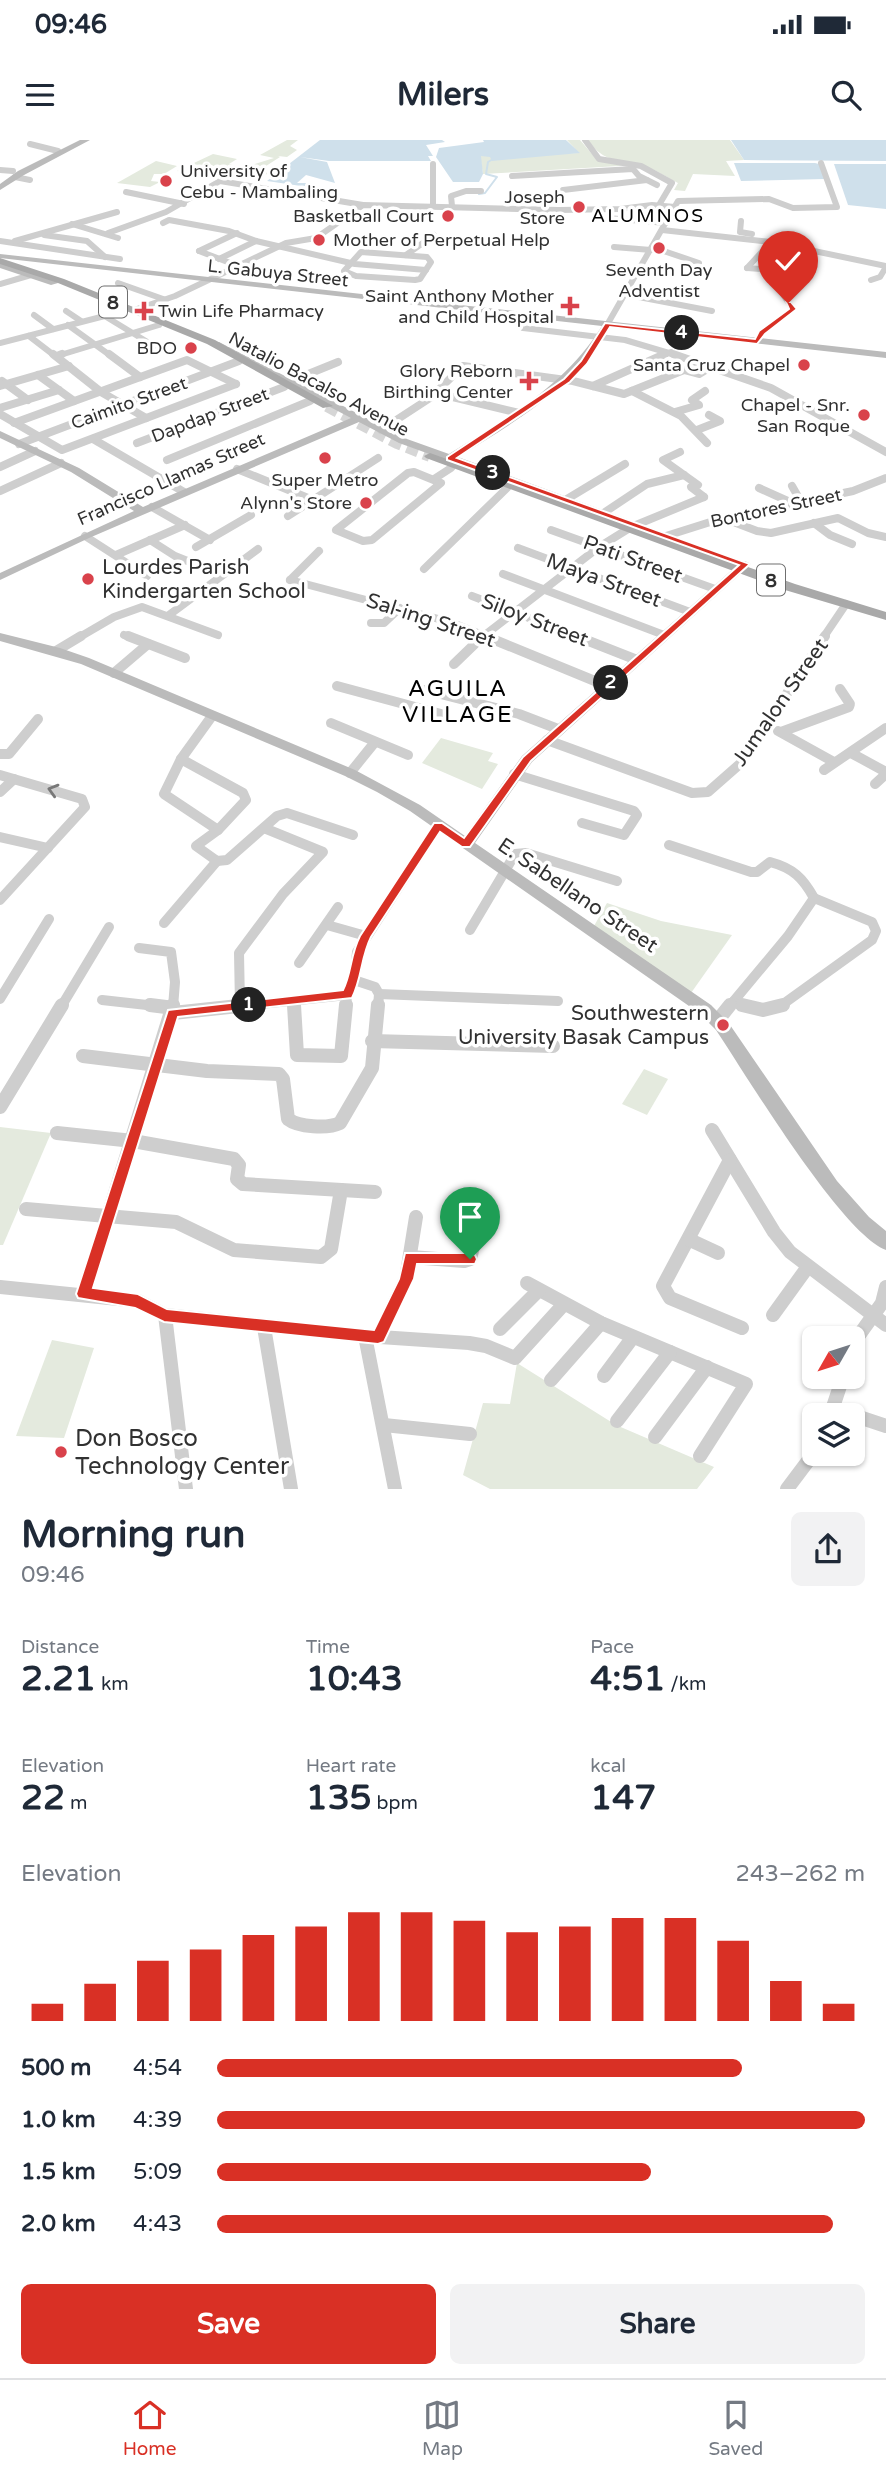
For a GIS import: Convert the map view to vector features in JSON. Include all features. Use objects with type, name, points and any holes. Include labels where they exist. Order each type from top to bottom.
[{"type":"main road","name":"8","points":[[0,260],[28,272]]},
{"type":"main road","name":"Natalio Bacalso Avenue","points":[[28,272],[225,350],[327,406]]},
{"type":"main road","name":"Natalio Bacalso Avenue","points":[[129,311],[208,343]]},
{"type":"main road","name":"Natalio Bacalso Avenue","points":[[430,456],[886,616]]},
{"type":"main road","name":"Natalio Bacalso Avenue","points":[[626,525],[666,536],[742,566],[886,609]]},
{"type":"street","points":[[0,182],[79,140]]},
{"type":"street","points":[[0,188],[13,171],[86,140]]},
{"type":"street","points":[[585,140],[594,155],[601,160],[641,166],[672,183],[659,205]]},
{"type":"street","points":[[30,144],[58,151]]},
{"type":"street","points":[[601,160],[606,169]]},
{"type":"street","points":[[435,479],[450,463],[567,380],[584,362],[681,200],[769,199],[777,206],[787,208],[837,207],[821,163]]},
{"type":"street","points":[[433,164],[435,173],[429,192],[433,206]]},
{"type":"street","points":[[512,176],[633,169],[639,176],[657,185]]},
{"type":"street","points":[[2,170],[13,171],[30,180]]},
{"type":"street","points":[[563,190],[647,180]]},
{"type":"street","points":[[108,233],[141,223],[184,204],[220,181],[363,205],[575,210],[659,205],[675,207]]},
{"type":"street","points":[[452,206],[451,197],[454,195],[463,191],[481,191]]},
{"type":"street","points":[[126,192],[184,204]]},
{"type":"street","points":[[0,343],[166,300],[277,247],[316,238],[363,205]]},
{"type":"street","points":[[9,242],[117,212]]},
{"type":"street","points":[[304,216],[344,219]]},
{"type":"street","points":[[608,218],[771,242],[886,267],[880,277],[871,280]]},
{"type":"street","points":[[177,228],[163,223],[169,220],[218,229],[237,233],[256,242],[349,262],[426,270]]},
{"type":"street","points":[[741,221],[740,232],[772,236],[771,242],[747,268],[792,271]]},
{"type":"street","points":[[72,225],[118,238]]},
{"type":"street","points":[[193,232],[207,235],[218,229]]},
{"type":"street","points":[[47,232],[76,235],[84,232]]},
{"type":"street","points":[[237,233],[199,251],[238,266]]},
{"type":"street","points":[[37,234],[87,241],[105,257]]},
{"type":"street","points":[[406,256],[434,235]]},
{"type":"street","points":[[0,241],[55,247],[69,253],[120,259]]},
{"type":"street","points":[[219,259],[256,242]]},
{"type":"street","points":[[614,247],[652,249],[699,263]]},
{"type":"street","points":[[757,341],[762,333],[793,309],[779,284],[781,279],[791,274],[808,250]]},
{"type":"street","points":[[361,252],[406,256],[431,260],[420,279],[355,276],[344,271],[349,262],[361,252]]},
{"type":"street","name":"L. Gabuya Street","points":[[0,260],[886,355]]},
{"type":"street","name":"Natalio Bacalso Avenue","points":[[0,260],[57,282]]},
{"type":"street","points":[[0,284],[28,272]]},
{"type":"street","points":[[118,283],[166,300]]},
{"type":"street","points":[[623,295],[712,311]]},
{"type":"street","points":[[66,311],[81,321]]},
{"type":"street","points":[[34,315],[53,329]]},
{"type":"street","points":[[103,315],[154,346]]},
{"type":"street","points":[[68,325],[140,377]]},
{"type":"street","points":[[57,356],[159,325]]},
{"type":"street","points":[[523,328],[601,336],[671,352],[712,366],[771,388],[886,452]]},
{"type":"street","points":[[29,336],[101,392],[146,418]]},
{"type":"street","name":"Natalio Bacalso Avenue","points":[[208,343],[287,384],[310,401],[507,488],[626,525]]},
{"type":"street","name":"Natalio Bacalso Avenue","points":[[208,343],[354,421],[383,441],[605,512],[626,525]]},
{"type":"street","points":[[593,386],[671,352]]},
{"type":"street","points":[[14,423],[190,360],[236,384],[62,450],[14,423],[0,411],[59,390]]},
{"type":"street","name":"Caimito Street","points":[[19,444],[239,361]]},
{"type":"street","name":"Dapdap Street","points":[[137,443],[338,362]]},
{"type":"street","points":[[2,383],[69,366]]},
{"type":"street","points":[[380,430],[436,393],[463,366],[567,380],[624,394],[684,370],[699,374],[712,366]]},
{"type":"street","points":[[38,375],[74,401]]},
{"type":"street","points":[[2,383],[28,400]]},
{"type":"street","points":[[632,391],[675,412],[697,430],[707,443]]},
{"type":"street","points":[[675,412],[699,405],[692,400],[705,391]]},
{"type":"street","points":[[436,393],[519,413]]},
{"type":"street","points":[[167,460],[310,401]]},
{"type":"street","points":[[697,430],[720,421],[709,415]]},
{"type":"street","name":"Francisco Llamas Street","points":[[0,577],[184,492],[354,421]]},
{"type":"street","points":[[3,438],[61,463],[210,540]]},
{"type":"street","points":[[93,439],[184,492]]},
{"type":"street","points":[[0,467],[35,452]]},
{"type":"street","points":[[454,664],[484,635],[626,525],[704,496],[691,487],[698,485],[663,460],[680,452]]},
{"type":"street","points":[[288,516],[378,458]]},
{"type":"street","points":[[0,491],[61,463]]},
{"type":"street","points":[[567,499],[625,464]]},
{"type":"street","points":[[237,469],[313,500]]},
{"type":"street","points":[[408,473],[435,479],[441,483],[372,540],[363,541],[336,530],[408,473]]},
{"type":"street","points":[[605,512],[647,484],[684,475]]},
{"type":"street","name":"Bontores Street","points":[[666,536],[723,518],[853,491],[886,478]]},
{"type":"street","points":[[792,486],[800,500]]},
{"type":"street","points":[[424,569],[507,488]]},
{"type":"street","points":[[759,488],[790,502]]},
{"type":"street","points":[[196,547],[251,515]]},
{"type":"street","points":[[723,518],[766,533],[838,517],[868,533],[886,537]]},
{"type":"street","points":[[814,523],[830,535],[852,544]]},
{"type":"street","points":[[116,555],[185,525]]},
{"type":"street","name":"Pati Street","points":[[551,530],[715,589]]},
{"type":"street","points":[[85,536],[147,576]]},
{"type":"street","points":[[150,540],[175,556],[200,566]]},
{"type":"street","name":"Maya Street","points":[[518,548],[690,612]]},
{"type":"street","points":[[169,615],[258,549]]},
{"type":"street","name":"Sal-ing Street","points":[[319,551],[290,580],[450,622],[607,686]]},
{"type":"street","points":[[466,845],[514,774],[547,740],[742,566]]},
{"type":"street","points":[[503,574],[664,635]]},
{"type":"street","name":"Siloy Street","points":[[472,596],[637,660]]},
{"type":"street","name":"Jumalon Street","points":[[547,740],[701,794],[708,792],[741,763],[846,604]]},
{"type":"street","points":[[56,651],[114,617],[142,607],[218,635]]},
{"type":"street","points":[[371,623],[384,623],[400,608]]},
{"type":"street","points":[[124,635],[185,658]]},
{"type":"street","name":"E. Sabellano Street","points":[[0,637],[56,651],[114,673],[350,773],[395,796],[664,979],[718,1020],[831,1186],[863,1222],[886,1242]]},
{"type":"street","points":[[114,673],[148,644]]},
{"type":"street","points":[[337,686],[441,714]]},
{"type":"street","points":[[781,732],[849,707],[850,704],[840,689]]},
{"type":"street","points":[[425,690],[519,714],[558,729]]},
{"type":"street","points":[[424,709],[437,693]]},
{"type":"street","points":[[212,716],[181,759],[164,794],[218,830]]},
{"type":"street","points":[[0,754],[9,754],[38,719]]},
{"type":"street","points":[[331,723],[408,755]]},
{"type":"street","points":[[767,726],[834,762]]},
{"type":"street","points":[[824,770],[884,732]]},
{"type":"street","points":[[350,773],[375,742]]},
{"type":"street","points":[[851,753],[886,773],[875,784]]},
{"type":"street","points":[[181,759],[243,793],[246,800],[218,830],[196,846],[217,861],[228,860],[277,816],[287,813],[353,835]]},
{"type":"street","points":[[514,774],[634,811],[637,815],[624,835],[582,823]]},
{"type":"street","points":[[0,775],[82,799],[85,803],[85,807],[0,900]]},
{"type":"street","points":[[0,792],[14,779]]},
{"type":"street","points":[[294,1000],[297,1055],[341,1056],[347,995],[354,980],[357,952],[438,826]]},
{"type":"street","points":[[240,1006],[239,953],[283,894],[323,852],[264,828]]},
{"type":"street","points":[[0,837],[48,848]]},
{"type":"street","points":[[668,845],[751,872],[757,872],[770,862],[790,867],[801,876],[814,898],[872,922],[876,931],[872,940],[770,1012],[733,1002]]},
{"type":"street","points":[[470,930],[515,853],[520,852],[617,880]]},
{"type":"street","points":[[164,922],[217,861]]},
{"type":"street","points":[[718,1020],[788,936],[814,898]]},
{"type":"street","points":[[299,963],[338,907]]},
{"type":"street","points":[[0,999],[50,919]]},
{"type":"street","points":[[327,925],[366,936]]},
{"type":"street","points":[[0,1107],[109,927]]},
{"type":"street","points":[[84,1294],[174,1011],[175,982],[171,952],[139,948]]},
{"type":"street","points":[[83,1056],[279,1074],[283,1079],[288,1119],[294,1124],[334,1126],[340,1123],[372,1068],[372,1041],[379,993],[375,987],[354,980]]},
{"type":"street","points":[[379,993],[558,1000]]},
{"type":"street","points":[[102,1000],[174,1011],[347,995]]},
{"type":"street","points":[[372,1041],[553,1046]]},
{"type":"street","points":[[712,1130],[774,1232],[807,1268],[886,1325]]},
{"type":"street","points":[[57,1133],[133,1141],[234,1159],[239,1166],[237,1179],[243,1184],[375,1192]]},
{"type":"street","points":[[730,1160],[690,1240],[663,1286],[665,1293],[742,1328]]},
{"type":"street","points":[[26,1209],[176,1222],[234,1250],[321,1257],[331,1250],[341,1190]]},
{"type":"street","points":[[395,1489],[372,1337],[406,1279],[416,1216]]},
{"type":"street","points":[[411,1258],[470,1259],[476,1234]]},
{"type":"street","points":[[690,1240],[718,1253]]},
{"type":"street","points":[[773,1315],[807,1268]]},
{"type":"street","points":[[0,1287],[138,1301],[164,1315],[372,1337],[470,1343],[486,1346],[515,1358],[564,1304]]},
{"type":"street","points":[[500,1329],[533,1287],[601,1323],[746,1384],[700,1456]]},
{"type":"street","points":[[865,1327],[884,1302],[886,1287]]},
{"type":"street","points":[[164,1315],[186,1489]]},
{"type":"street","points":[[551,1380],[601,1323]]},
{"type":"street","points":[[264,1326],[291,1489]]},
{"type":"street","points":[[604,1376],[633,1337]]},
{"type":"street","points":[[617,1420],[670,1352]]},
{"type":"street","points":[[655,1437],[707,1367]]},
{"type":"street","points":[[865,1421],[886,1426]]},
{"type":"street","points":[[384,1425],[470,1433]]},
{"type":"street","points":[[787,1489],[804,1466]]},
{"type":"shaded area","points":[[287,140],[298,140],[290,146],[297,150],[287,157],[278,156],[280,157],[266,166],[267,169],[274,170],[259,176],[243,173],[252,165],[274,158],[260,155]]},
{"type":"shaded area","points":[[567,140],[580,140],[597,160],[636,165],[483,174],[480,156],[579,153]]},
{"type":"shaded area","points":[[588,140],[730,140],[744,160],[726,161],[735,176],[693,174],[685,191],[674,190],[678,183],[642,165],[606,157]]},
{"type":"shaded area","points":[[213,154],[237,159],[229,164],[236,166],[220,179],[177,171]]},
{"type":"shaded area","points":[[156,161],[177,166],[164,174],[154,174],[151,181],[160,182],[150,187],[117,183]]},
{"type":"shaded area","points":[[441,738],[493,753],[488,761],[498,764],[482,789],[422,763]]},
{"type":"shaded area","points":[[607,903],[661,921],[732,935],[691,993],[594,926]]},
{"type":"shaded area","points":[[644,1069],[668,1079],[647,1115],[622,1104]]},
{"type":"shaded area","points":[[0,1127],[51,1133],[3,1245],[0,1245]]},
{"type":"shaded area","points":[[52,1340],[94,1348],[64,1438],[16,1436]]},
{"type":"shaded area","points":[[517,1363],[616,1425],[714,1467],[697,1489],[490,1489],[463,1475],[483,1403],[510,1404]]},
{"type":"water","points":[[320,140],[445,142],[426,145],[433,156],[428,156],[431,161],[329,161],[300,157],[327,162],[335,183],[306,175],[297,183],[309,183],[308,187],[267,181]]},
{"type":"water","points":[[483,140],[566,140],[580,153],[492,161],[490,157],[481,156],[483,174],[479,182],[453,182],[436,157],[439,148],[484,142]]},
{"type":"water","points":[[731,140],[886,140],[886,161],[744,160]]},
{"type":"water","points":[[734,163],[815,163],[819,164],[825,179],[741,181]]},
{"type":"water","points":[[834,164],[886,164],[886,209],[848,205]]},
{"type":"waterway","points":[[479,194],[485,193],[497,177],[486,174],[488,162],[493,159]]},
{"type":"tunnel","points":[[327,406],[397,443],[430,456]]},
{"type":"place","name":"University of Cebu - Mambaling","points":[[166,181]]},
{"type":"place","name":"Joseph Store","points":[[579,207]]},
{"type":"place","name":"Basketball Court","points":[[448,216]]},
{"type":"place","name":"Mother of Perpetual Help","points":[[319,240]]},
{"type":"place","name":"Seventh Day Adventist","points":[[659,248]]},
{"type":"place","name":"Saint Anthony Mother and Child Hospital","points":[[570,306]]},
{"type":"place","name":"Twin Life Pharmacy","points":[[144,311]]},
{"type":"place","name":"BDO","points":[[191,348]]},
{"type":"place","name":"Santa Cruz Chapel","points":[[804,365]]},
{"type":"place","name":"Glory Reborn Birthing Center","points":[[529,381]]},
{"type":"place","name":"Chapel - Snr. San Roque","points":[[864,415]]},
{"type":"place","name":"Super Metro","points":[[325,458]]},
{"type":"place","name":"Alynn's Store","points":[[366,503]]},
{"type":"place","name":"Lourdes Parish Kindergarten School","points":[[88,579]]},
{"type":"place","name":"Southwestern University Basak Campus","points":[[723,1025]]},
{"type":"place","name":"Don Bosco Technology Center","points":[[61,1452]]},
{"type":"district","name":"ALUMNOS","points":[[648,215]]},
{"type":"district","name":"AGUILA VILLAGE","points":[[458,701]]},
{"type":"route","points":[[470,1259],[464,1261],[411,1258],[398,1299],[378,1337],[164,1315],[138,1301],[84,1294],[159,1065],[173,1013],[347,995],[354,980],[357,952],[438,826],[466,845],[527,759],[745,564],[450,458],[567,380],[584,362],[607,325],[757,341],[762,333],[793,309],[788,303]]}]
